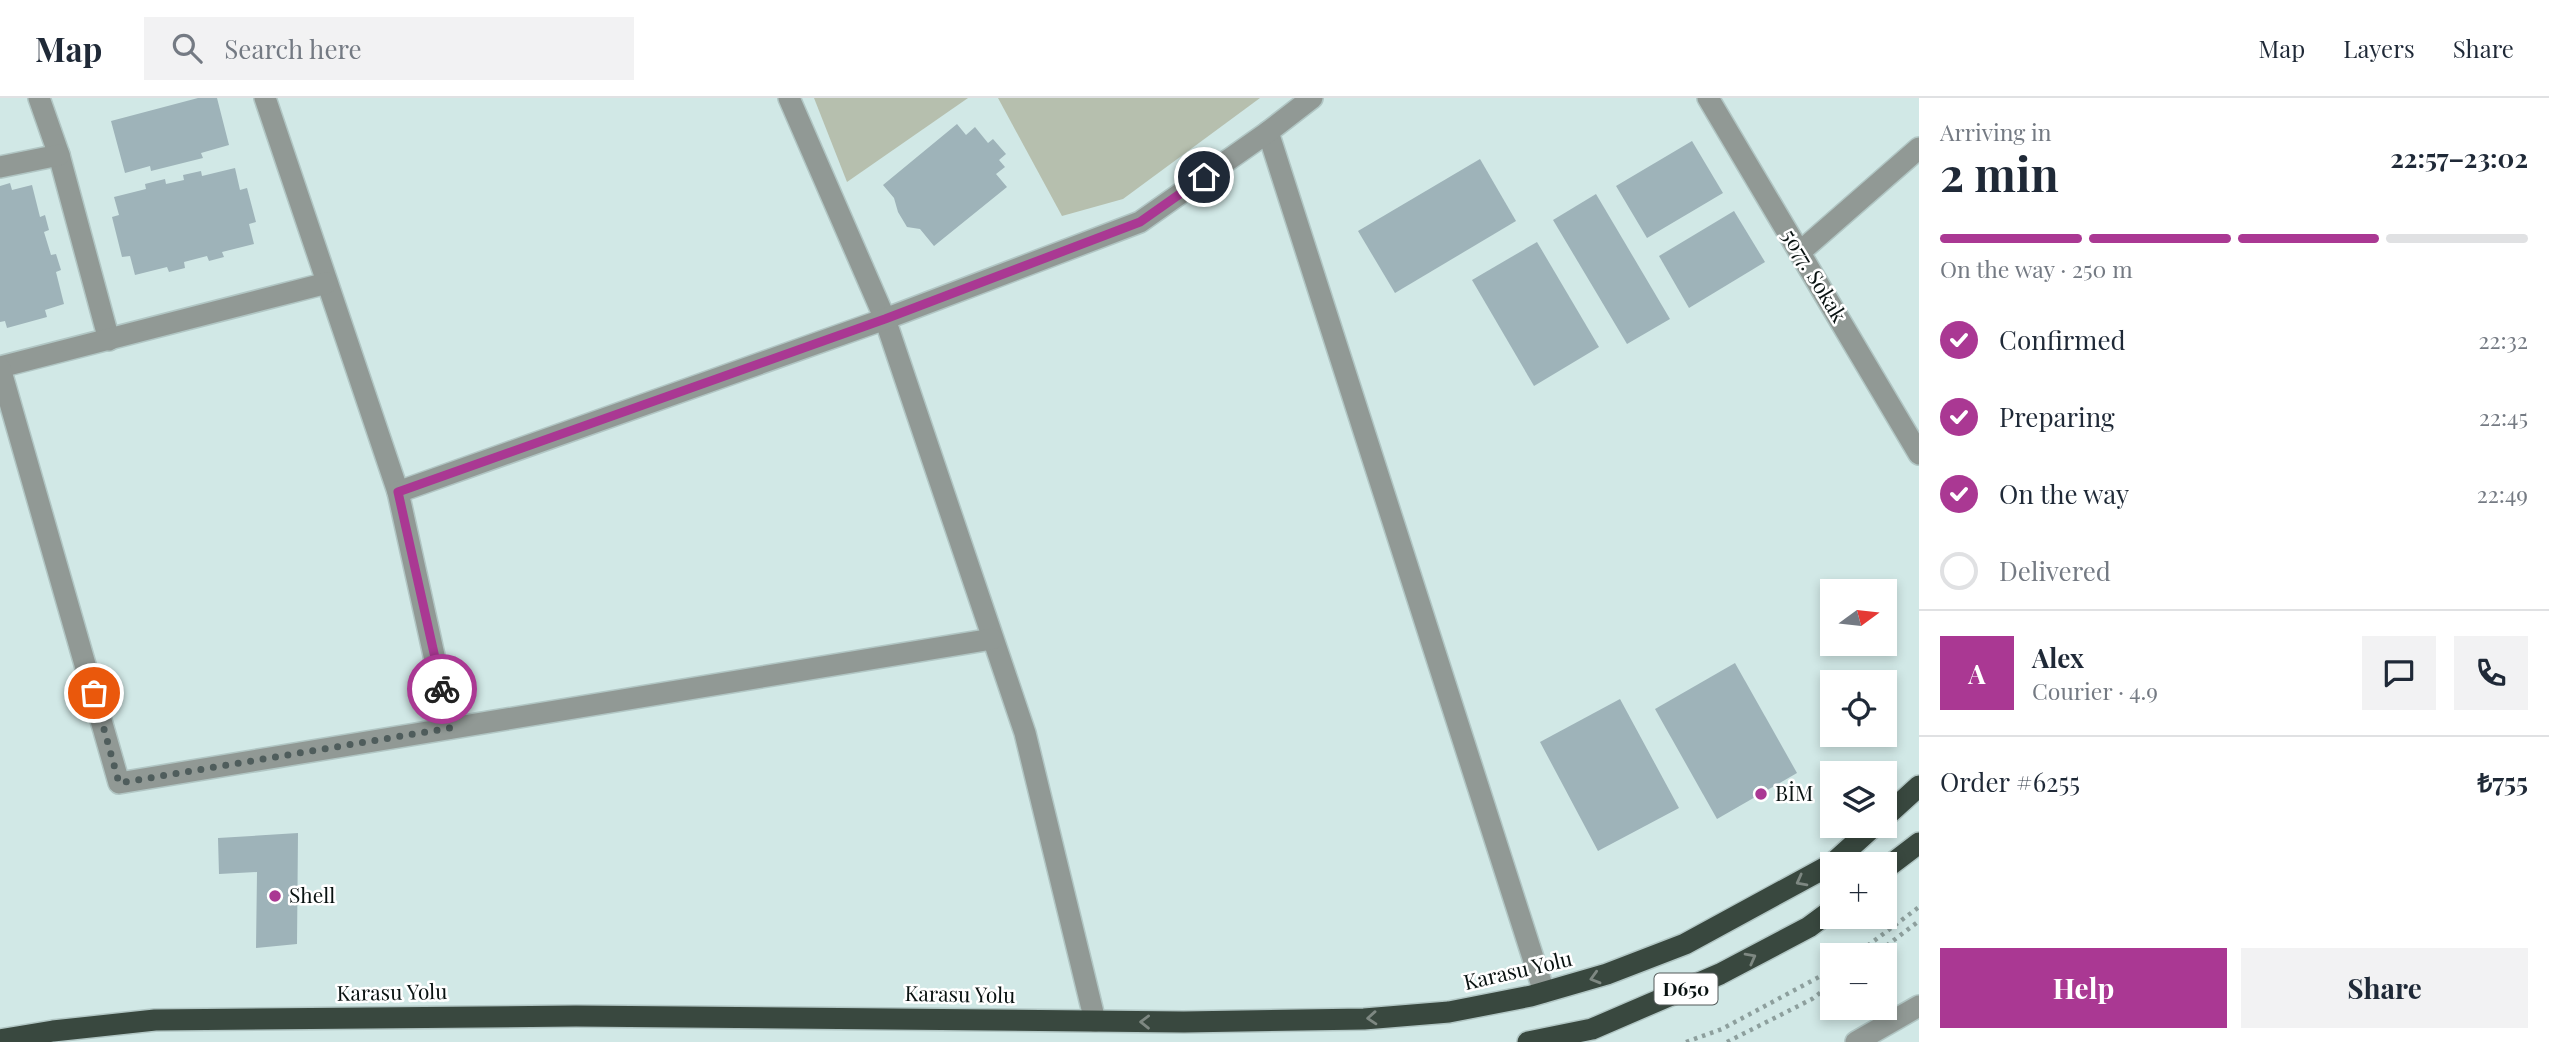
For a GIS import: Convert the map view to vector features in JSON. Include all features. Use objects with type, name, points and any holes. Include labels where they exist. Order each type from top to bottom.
[{"type":"highway","points":[[1897,806],[1919,786]]},
{"type":"highway","name":"Karasu Yolu","points":[[0,1040],[53,1031],[155,1020],[589,1016],[1095,1021],[1364,1019],[1449,1012],[1544,992],[1607,974],[1685,944],[1832,864],[1861,838]]},
{"type":"highway","points":[[1897,860],[1919,843]]},
{"type":"highway","name":"D650","points":[[1528,1042],[1592,1028],[1720,974],[1820,919]]},
{"type":"street","points":[[39,98],[59,155],[108,340]]},
{"type":"street","points":[[265,98],[398,492],[450,728]]},
{"type":"street","points":[[789,98],[885,319],[1025,733],[1095,1021]]},
{"type":"street","points":[[398,492],[885,319],[1140,222],[1312,98]]},
{"type":"street","name":"5077. Sokak","points":[[1709,98],[1919,454]]},
{"type":"street","points":[[1268,132],[1544,992]]},
{"type":"street","points":[[1800,252],[1919,148]]},
{"type":"street","points":[[0,167],[59,155]]},
{"type":"street","points":[[327,283],[0,367],[119,783],[992,639]]},
{"type":"street","points":[[1856,1042],[1919,1006]]},
{"type":"path","points":[[1871,943],[1919,907]]},
{"type":"path","points":[[1890,943],[1919,921]]},
{"type":"path","points":[[1686,1042],[1722,1029],[1820,976]]},
{"type":"path","points":[[1727,1042],[1820,993]]},
{"type":"green space","points":[[814,98],[968,98],[847,182]]},
{"type":"green space","points":[[998,98],[1260,98],[1123,199],[1062,216]]},
{"type":"building","points":[[198,98],[217,98],[229,145],[201,153],[203,158],[151,171],[150,166],[125,173],[111,121]]},
{"type":"building","points":[[957,124],[966,135],[975,127],[988,143],[993,139],[1006,154],[999,160],[1005,167],[996,174],[1007,187],[934,246],[920,229],[907,227],[894,198],[883,185]]},
{"type":"building","points":[[1692,141],[1723,193],[1647,238],[1616,186]]},
{"type":"building","points":[[1480,159],[1516,221],[1395,293],[1358,231]]},
{"type":"building","points":[[235,168],[240,190],[247,188],[256,222],[249,224],[254,244],[222,252],[224,257],[209,261],[207,256],[184,262],[185,268],[169,272],[167,267],[135,275],[130,256],[122,257],[112,217],[119,215],[114,197],[146,189],[145,184],[165,179],[166,184],[184,180],[183,175],[201,171],[202,176]]},
{"type":"building","points":[[10,183],[12,190],[32,185],[40,217],[45,215],[49,230],[44,232],[51,255],[56,254],[61,270],[56,272],[64,304],[45,310],[47,317],[7,328],[5,321],[0,322],[0,186]]},
{"type":"building","points":[[1596,194],[1670,319],[1627,344],[1553,220]]},
{"type":"building","points":[[1734,211],[1765,262],[1689,308],[1659,256]]},
{"type":"building","points":[[1537,242],[1599,347],[1534,386],[1472,280]]},
{"type":"building","points":[[1735,663],[1797,773],[1717,819],[1655,709]]},
{"type":"building","points":[[1620,699],[1679,808],[1598,851],[1540,742]]},
{"type":"building","points":[[298,833],[297,944],[256,948],[257,872],[219,874],[218,838]]},
{"type":"way so far","points":[[94,693],[119,783],[450,728],[442,689]]},
{"type":"place","name":"BİM","points":[[1761,794]]},
{"type":"place","name":"Shell","points":[[275,896]]},
{"type":"route","points":[[442,689],[398,492],[885,319],[1140,222],[1204,177]]}]
